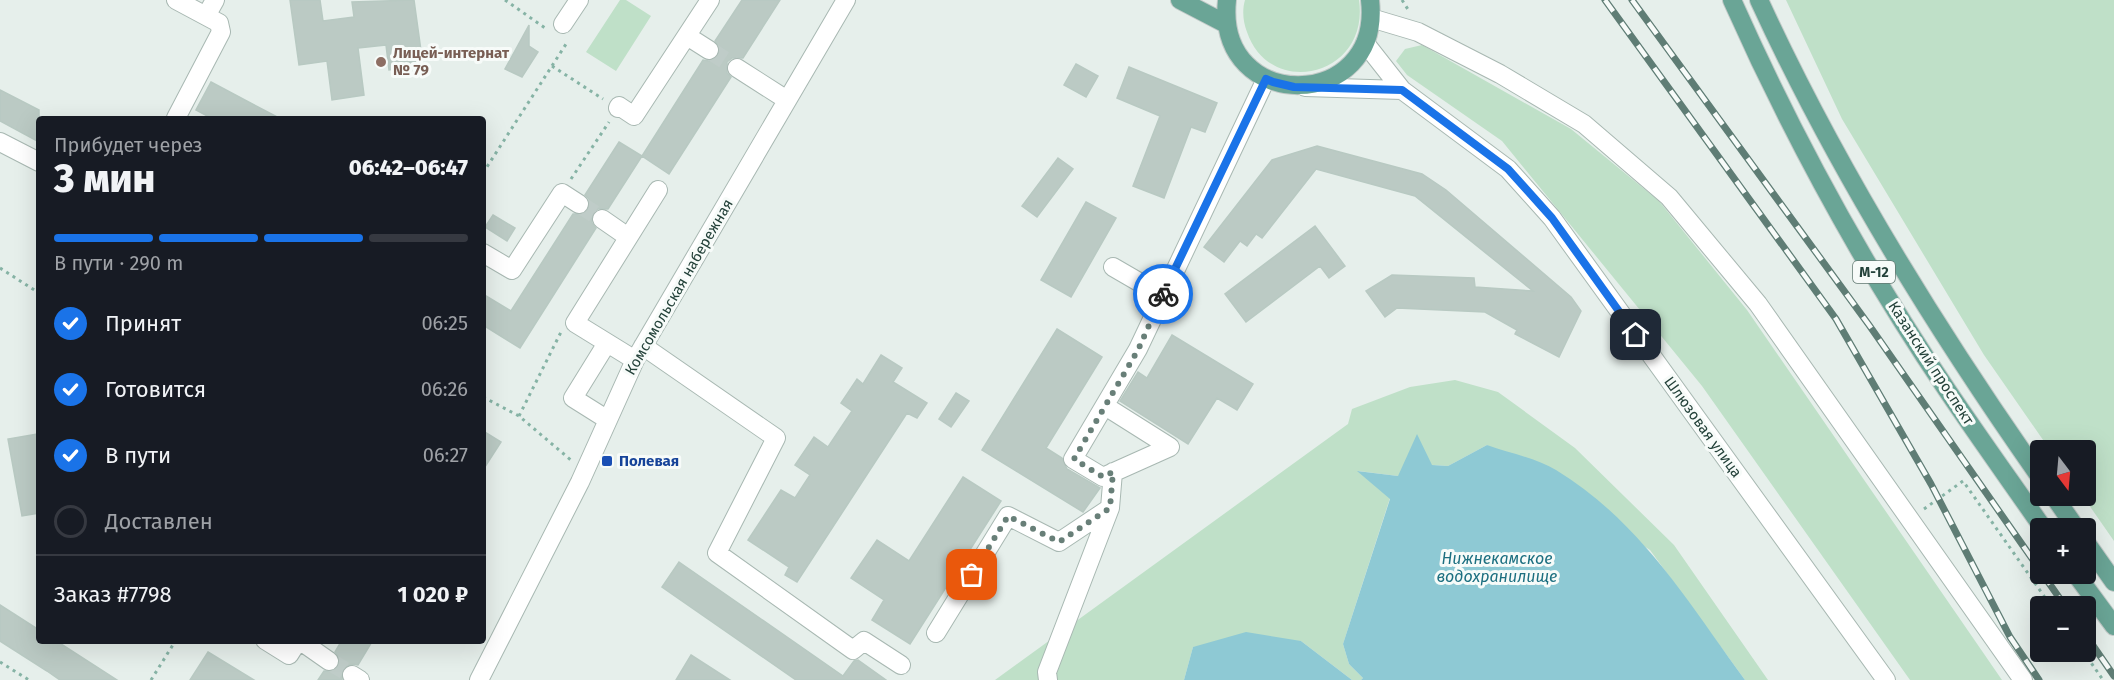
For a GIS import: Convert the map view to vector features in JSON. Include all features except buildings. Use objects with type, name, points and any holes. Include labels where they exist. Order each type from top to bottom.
[{"type":"main road","points":[[1180,0],[1226,24]]},
{"type":"main road","points":[[1227,0],[1226,24],[1230,40],[1238,55],[1254,72],[1266,79],[1294,87],[1319,84],[1340,74],[1354,61],[1365,43],[1370,9]]},
{"type":"main road","name":"Казанский проспект","points":[[1732,0],[1761,65],[1832,203],[1946,388],[2036,518]]},
{"type":"main road","name":"Казанский проспект","points":[[1759,0],[1783,53],[1855,188],[1969,375],[2030,463]]},
{"type":"main road","points":[[2096,557],[2114,582]]},
{"type":"main road","points":[[2083,584],[2114,626]]},
{"type":"street","points":[[176,0],[219,23],[221,32],[177,116]]},
{"type":"street","points":[[206,16],[215,0]]},
{"type":"street","points":[[560,32],[579,0]]},
{"type":"street","points":[[612,104],[634,116],[710,0]]},
{"type":"street","name":"Комсомольская набережная","points":[[478,680],[585,472],[639,353],[846,0]]},
{"type":"street","points":[[1370,9],[1500,74],[1584,124],[1669,197],[1758,304],[2023,680]]},
{"type":"street","points":[[687,36],[709,50]]},
{"type":"street","name":"Шлюзовая улица","points":[[1365,43],[1402,90],[1508,169],[1552,218],[1886,680]]},
{"type":"street","points":[[737,68],[787,99]]},
{"type":"street","points":[[1105,406],[1170,447],[1103,477],[1074,459],[1105,406],[1138,350],[1266,79]]},
{"type":"street","points":[[1294,87],[1402,90]]},
{"type":"street","points":[[0,141],[36,160]]},
{"type":"street","points":[[658,190],[575,323],[608,343],[639,353],[776,438],[717,554],[853,650],[864,641],[901,665]]},
{"type":"street","points":[[486,255],[512,270],[562,194],[579,204]]},
{"type":"street","points":[[602,219],[628,237]]},
{"type":"street","points":[[1113,267],[1163,296]]},
{"type":"street","points":[[608,343],[573,398],[608,420]]},
{"type":"street","points":[[1048,680],[1047,672],[1110,508],[1113,472]]},
{"type":"street","points":[[936,633],[1008,516],[1059,542],[1110,508]]},
{"type":"street","points":[[272,644],[290,655],[296,644]]},
{"type":"street","points":[[303,644],[329,661]]},
{"type":"path","points":[[505,0],[560,32],[567,43]]},
{"type":"path","points":[[560,32],[567,43]]},
{"type":"path","points":[[486,168],[567,43]]},
{"type":"path","points":[[552,66],[612,104],[562,194]]},
{"type":"path","points":[[0,268],[36,291]]},
{"type":"path","points":[[519,416],[561,331],[575,323]]},
{"type":"path","points":[[486,399],[519,416],[585,472]]},
{"type":"path","points":[[1924,509],[1963,481],[2044,596]]},
{"type":"path","points":[[151,680],[174,644]]},
{"type":"path","points":[[0,662],[29,680]]},
{"type":"path","points":[[2090,662],[2103,680]]},
{"type":"green space","points":[[620,0],[626,0],[651,16],[616,71],[586,52]]},
{"type":"green space","points":[[1245,0],[1359,0],[1358,26],[1349,47],[1334,61],[1316,70],[1295,72],[1276,66],[1259,53],[1247,32],[1243,12]]},
{"type":"green space","points":[[1786,0],[2114,0],[2114,541],[2090,506],[2096,506],[2096,440],[2043,440],[1984,355],[1842,119]]},
{"type":"green space","points":[[1422,45],[1571,129],[1659,201],[1747,310],[2002,680],[1910,680],[1702,386],[1502,141],[1407,75],[1396,61],[1405,49]]},
{"type":"green space","points":[[1455,380],[1498,392],[1575,448],[1674,545],[1768,680],[1745,680],[1650,550],[1487,445],[1448,466],[1432,465],[1398,476],[1358,471],[1390,498],[1343,644],[1349,664],[1363,678],[1361,680],[1352,680],[1301,641],[1193,647],[1184,680],[995,680],[1348,424],[1352,409],[1410,387]]},
{"type":"water","name":"Нижнекамское водохранилище","points":[[1417,434],[1432,465],[1448,466],[1487,445],[1548,466],[1586,490],[1638,538],[1661,565],[1745,680],[1361,680],[1363,678],[1349,664],[1343,644],[1390,499],[1357,471],[1398,476]]},
{"type":"water","points":[[1246,632],[1301,641],[1352,680],[1184,680],[1193,647]]},
{"type":"tunnel","points":[[709,50],[737,68]]},
{"type":"tunnel","points":[[579,204],[602,219]]},
{"type":"tunnel","points":[[329,661],[352,675]]},
{"type":"railway","points":[[1605,0],[1836,319],[1931,484],[2010,637],[2039,680]]},
{"type":"railway","points":[[1632,0],[1869,325],[2030,556]]},
{"type":"railway","points":[[2050,584],[2058,596]]},
{"type":"railway","points":[[2096,650],[2114,676]]},
{"type":"way so far","points":[[972,575],[1008,516],[1059,542],[1110,508],[1113,472],[1103,477],[1074,459],[1138,350],[1163,294]]},
{"type":"place","name":"Лицей-интернат № 79","points":[[381,62]]},
{"type":"place","name":"Полевая","points":[[607,461]]},
{"type":"route","points":[[1163,294],[1266,79],[1294,87],[1402,90],[1508,169],[1552,218],[1636,335]]}]
